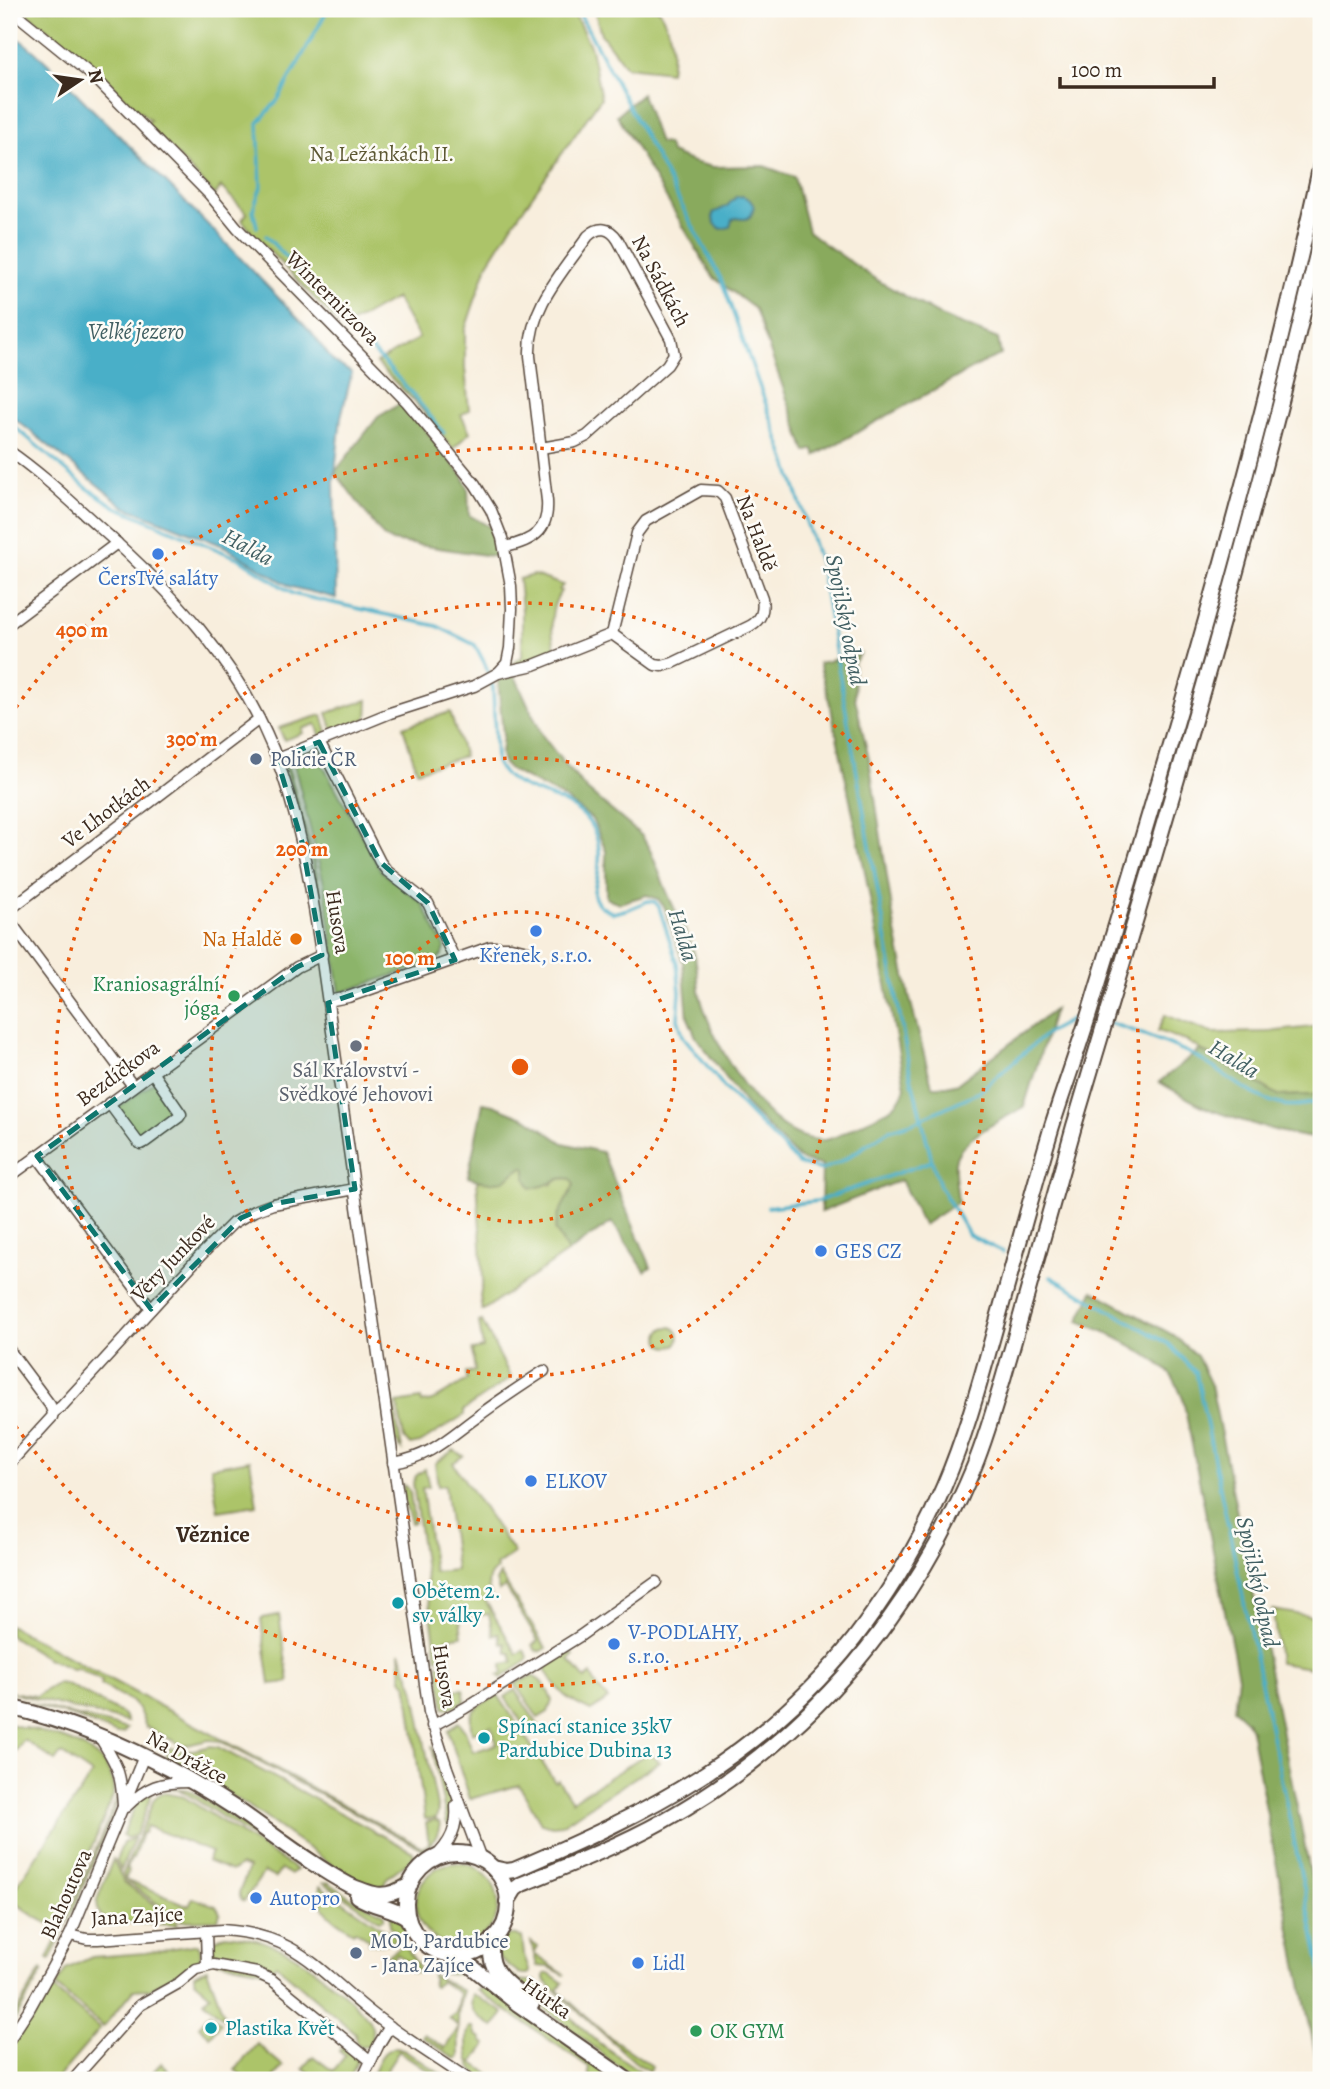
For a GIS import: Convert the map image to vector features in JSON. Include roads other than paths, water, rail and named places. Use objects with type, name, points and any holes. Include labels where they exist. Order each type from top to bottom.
[{"type":"main road","points":[[493,1868],[514,1870],[656,1805],[714,1770],[758,1737],[798,1701],[836,1661],[871,1616],[919,1539],[956,1456],[977,1392],[1053,1124],[1159,784],[1244,483],[1283,332],[1321,164]]},
{"type":"main road","points":[[410,1885],[406,1902],[408,1918],[415,1933],[426,1944],[443,1952],[456,1954],[473,1952],[493,1939],[504,1923],[512,1893],[522,1884],[650,1828],[688,1807],[743,1770],[791,1730],[833,1689],[871,1644],[906,1596],[949,1521],[984,1441],[1237,571],[1296,347],[1321,237]]},
{"type":"main road","name":"Na Drážce","points":[[9,1707],[72,1725],[145,1756],[235,1808],[349,1885],[377,1895],[393,1894],[410,1885]]},
{"type":"main road","points":[[434,1858],[458,1853],[481,1859],[493,1868],[505,1887],[508,1902]]},
{"type":"main road","name":"Husova","points":[[410,1885],[419,1870],[434,1858]]},
{"type":"main road","name":"Na Drážce","points":[[330,1873],[366,1902],[408,1918]]},
{"type":"main road","name":"Hůrka","points":[[493,1939],[491,1961],[496,1972],[584,2048]]},
{"type":"main road","name":"Hůrka","points":[[456,1954],[518,2004],[627,2080]]},
{"type":"street","name":"Winternitzova","points":[[10,9],[94,77],[210,195],[238,229],[407,402],[484,496],[505,547],[512,597],[512,636],[507,663],[498,673]]},
{"type":"street","name":"Na Sádkách","points":[[505,547],[527,540],[538,533],[545,522],[547,501],[530,356],[534,320],[545,297],[588,236],[595,230],[607,229],[618,240],[671,339],[674,354],[667,365],[587,436],[575,442],[541,448]]},
{"type":"street","name":"Husova","points":[[9,450],[45,478],[117,543],[162,586],[200,628],[225,661],[260,719],[277,759],[302,842],[321,955],[424,1685],[432,1726],[481,1859]]},
{"type":"street","name":"Na Haldě","points":[[712,490],[721,493],[727,502],[762,598],[763,613],[759,621],[662,666],[653,664],[612,634],[640,526],[696,492],[712,490]]},
{"type":"street","points":[[9,624],[117,543]]},
{"type":"street","points":[[277,759],[390,713],[480,684],[498,673],[534,665],[612,634]]},
{"type":"street","name":"Ve Lhotkách","points":[[9,910],[260,719]]},
{"type":"street","points":[[319,742],[380,862],[387,871],[428,903],[455,960]]},
{"type":"street","points":[[9,920],[133,1086]]},
{"type":"street","points":[[328,1001],[348,997],[496,946],[532,952]]},
{"type":"street","name":"Bezdíčkova","points":[[9,1177],[297,967],[321,955]]},
{"type":"street","points":[[109,1103],[137,1141],[141,1144],[145,1142],[181,1114],[152,1072]]},
{"type":"street","points":[[37,1156],[150,1310]]},
{"type":"street","name":"Věry Junkové","points":[[9,1464],[53,1413],[225,1230],[241,1218],[273,1204],[355,1189]]},
{"type":"street","points":[[9,1350],[50,1405],[53,1413]]},
{"type":"street","points":[[393,1463],[409,1461],[450,1439],[480,1414],[544,1371]]},
{"type":"street","points":[[432,1726],[558,1650],[656,1582]]},
{"type":"street","points":[[98,1735],[121,1776],[123,1810]]},
{"type":"street","name":"Blahoutova","points":[[9,2040],[71,1935],[145,1756]]},
{"type":"street","name":"Husova","points":[[434,1858],[450,1840],[456,1822],[456,1803],[447,1768]]},
{"type":"street","points":[[123,1810],[150,1787],[192,1782]]},
{"type":"street","name":"Jana Zajíce","points":[[71,1935],[98,1939],[206,1931],[253,1933],[272,1939],[294,1949],[390,2026],[469,2080]]},
{"type":"street","name":"Jana Zajíce","points":[[206,1931],[207,1966]]},
{"type":"street","points":[[73,2080],[140,2005],[185,1980],[196,1969],[214,1965],[265,1976],[371,2061]]},
{"type":"street","points":[[362,2080],[390,2026]]},
{"type":"water","name":"Velké jezero","points":[[9,20],[11,34],[53,69],[204,220],[311,332],[333,361],[352,373],[341,417],[334,482],[336,598],[291,587],[224,546],[125,507],[9,414]]},
{"type":"water","points":[[743,196],[754,206],[751,216],[732,220],[730,227],[721,229],[717,226],[713,213],[726,207],[736,197]]},
{"type":"waterway","points":[[257,227],[253,209],[261,187],[258,123],[278,100],[328,9]]},
{"type":"waterway","name":"Spojilský odpad","points":[[577,9],[721,279],[786,460],[820,564],[910,1073],[932,1161],[940,1186],[969,1235],[1003,1252]]},
{"type":"waterway","points":[[266,236],[410,391],[444,433]]},
{"type":"waterway","name":"Halda","points":[[9,422],[87,488],[116,507],[240,559],[293,594],[437,626],[475,645],[493,688],[496,762],[503,773],[514,782],[567,804],[589,822],[599,850],[594,893],[601,906],[613,913],[648,901],[655,902],[659,907],[677,963],[680,992],[678,1019],[683,1036],[724,1087],[799,1164],[822,1170],[842,1161],[889,1130],[912,1123],[979,1092],[1047,1033],[1080,1015],[1084,1016]]},
{"type":"waterway","name":"Halda","points":[[1109,1023],[1189,1053],[1247,1090],[1271,1101],[1293,1106],[1321,1101]]},
{"type":"waterway","points":[[768,1207],[818,1201],[932,1161]]},
{"type":"waterway","name":"Spojilský odpad","points":[[1051,1277],[1169,1344],[1196,1373],[1321,1969]]},
{"type":"place","name":"ČersTvé saláty","points":[[158,554]]},
{"type":"place","name":"Policie ČR","points":[[256,759]]},
{"type":"place","name":"Křenek, s.r.o.","points":[[536,931]]},
{"type":"place","name":"Na Haldě","points":[[296,939]]},
{"type":"place","name":"Kraniosagrální jóga","points":[[234,996]]},
{"type":"place","name":"Sál Království - Svědkové Jehovovi","points":[[356,1046]]},
{"type":"place","name":"GES CZ","points":[[821,1251]]},
{"type":"place","name":"ELKOV","points":[[531,1481]]},
{"type":"place","name":"Obětem 2. sv. války","points":[[398,1603]]},
{"type":"place","name":"V-PODLAHY, s.r.o.","points":[[614,1644]]},
{"type":"place","name":"Spínací stanice 35kV Pardubice Dubina 13","points":[[484,1738]]},
{"type":"place","name":"Autopro","points":[[256,1898]]},
{"type":"place","name":"MOL, Pardubice - Jana Zajíce","points":[[356,1953]]},
{"type":"place","name":"Lidl","points":[[638,1963]]},
{"type":"place","name":"Plastika Květ","points":[[211,2028]]},
{"type":"place","name":"OK GYM","points":[[696,2031]]},
{"type":"district","name":"Věznice","points":[[213,1534]]},
{"type":"park label","name":"Na Ležánkách II.","points":[[382,154]]}]
